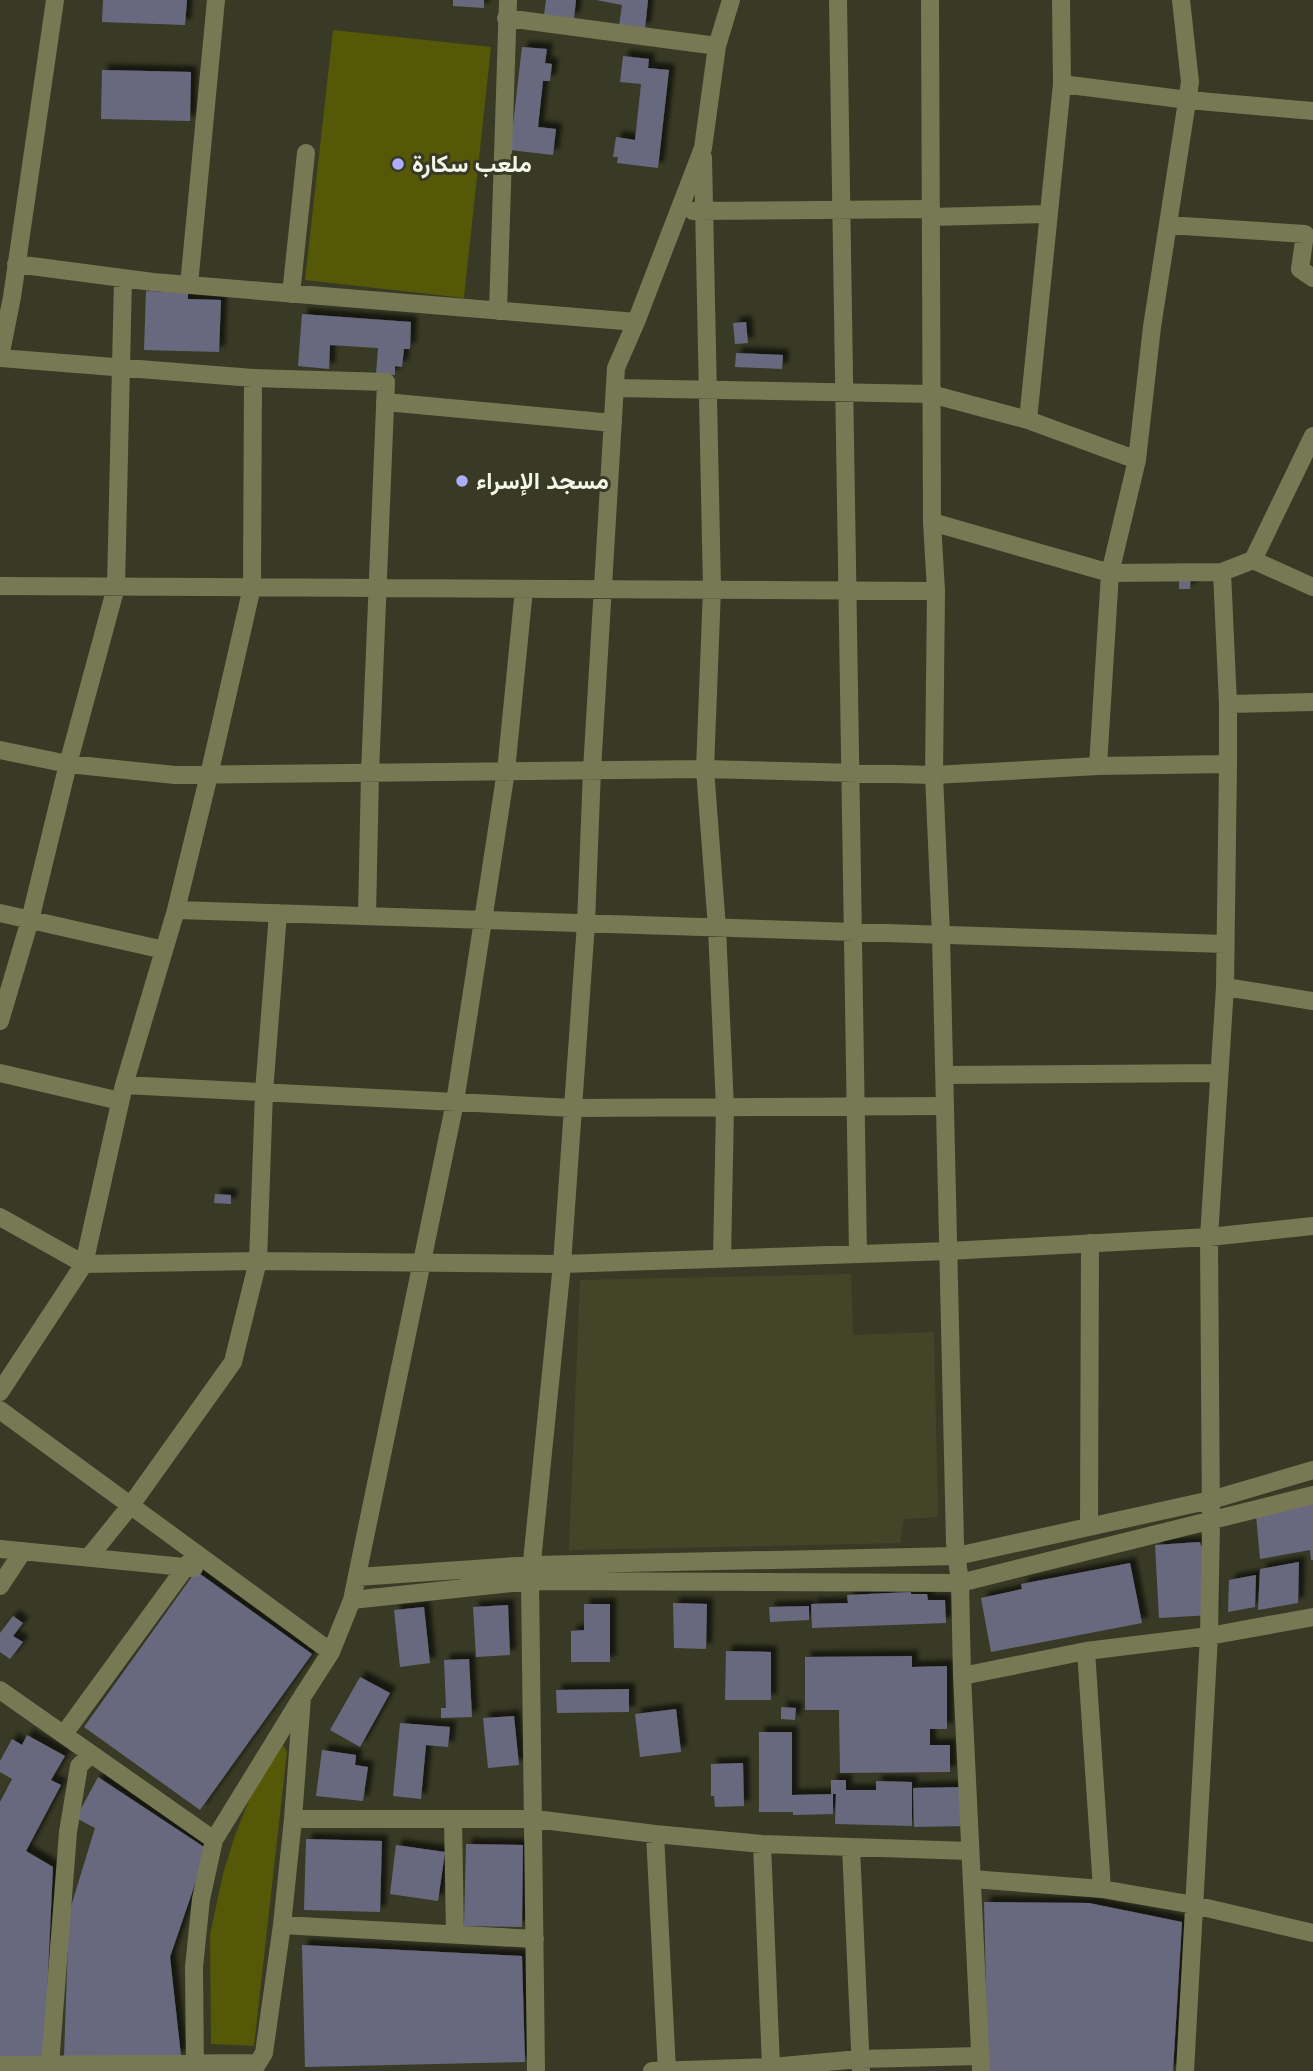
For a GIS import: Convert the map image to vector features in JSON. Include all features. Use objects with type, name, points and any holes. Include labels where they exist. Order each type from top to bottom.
[{"type":"street","points":[[55,0],[0,358],[253,378],[386,382],[367,916]]},
{"type":"street","points":[[188,285],[216,0]]},
{"type":"street","points":[[722,1258],[726,1108],[717,928],[705,769],[712,589],[703,148],[718,46],[731,0]]},
{"type":"street","points":[[838,0],[858,1254]]},
{"type":"street","points":[[652,2071],[981,2063],[957,1556],[941,935],[934,775],[936,591],[932,522],[930,0]]},
{"type":"street","points":[[1028,419],[1062,84],[1061,0]]},
{"type":"street","points":[[1098,766],[1110,573],[1137,460],[1152,327],[1190,82],[1181,0]]},
{"type":"street","points":[[498,311],[507,9],[718,46]]},
{"type":"street","points":[[1062,84],[1188,100],[1313,111]]},
{"type":"street","points":[[536,2071],[531,1573],[562,1264],[586,923],[592,770],[616,368],[703,148]]},
{"type":"street","points":[[291,294],[306,153]]},
{"type":"street","points":[[679,211],[841,210],[1048,214]]},
{"type":"street","points":[[1168,225],[1305,234],[1300,269],[1313,278]]},
{"type":"street","points":[[16,264],[188,285],[636,322]]},
{"type":"street","points":[[0,1021],[30,920],[68,764],[116,587],[123,278]]},
{"type":"street","points":[[0,1392],[84,1264],[122,1093],[176,910],[252,587],[253,378]]},
{"type":"street","points":[[615,388],[931,394],[1028,419],[1137,460]]},
{"type":"street","points":[[385,402],[613,423]]},
{"type":"street","points":[[932,522],[1110,573],[1222,572],[1253,560],[1312,438]]},
{"type":"street","points":[[1253,560],[1313,587]]},
{"type":"street","points":[[1185,2071],[1209,1636],[1209,1237],[1225,987],[1228,764],[1222,572]]},
{"type":"street","points":[[0,586],[936,591]]},
{"type":"street","points":[[195,2067],[194,1967],[201,1899],[214,1840],[331,1652],[352,1601],[454,1102],[506,771],[524,589]]},
{"type":"street","points":[[1228,704],[1313,702]]},
{"type":"street","points":[[0,750],[68,764],[175,775],[705,769],[934,775],[1098,766],[1228,764]]},
{"type":"street","points":[[176,910],[1225,944]]},
{"type":"street","points":[[0,913],[164,950]]},
{"type":"street","points":[[89,1557],[131,1505],[233,1362],[258,1261],[264,1092],[278,913]]},
{"type":"street","points":[[1225,987],[1313,1001]]},
{"type":"street","points":[[0,1073],[122,1093],[264,1092],[572,1108],[945,1106]]},
{"type":"street","points":[[945,1074],[1219,1073]]},
{"type":"street","points":[[0,1217],[84,1264],[258,1261],[562,1264],[949,1251],[1209,1237],[1313,1226]]},
{"type":"street","points":[[1089,1527],[1090,1243]]},
{"type":"street","points":[[0,1410],[131,1505],[191,1560]]},
{"type":"street","points":[[357,1577],[957,1556],[1211,1500],[1313,1470]]},
{"type":"street","points":[[352,1601],[531,1573],[960,1583],[1313,1495]]},
{"type":"street","points":[[0,1549],[89,1557],[191,1560],[221,1572],[331,1652]]},
{"type":"street","points":[[0,1586],[23,1551]]},
{"type":"street","points":[[64,1734],[191,1560]]},
{"type":"street","points":[[962,1676],[1086,1651],[1209,1636],[1313,1617]]},
{"type":"street","points":[[1086,1651],[1102,1889]]},
{"type":"street","points":[[0,1690],[214,1840]]},
{"type":"street","points":[[0,2065],[256,2067],[264,2053],[282,1925],[302,1697]]},
{"type":"street","points":[[50,2065],[68,1832],[79,1766],[91,1754]]},
{"type":"street","points":[[293,1819],[534,1819],[655,1835],[762,1844],[970,1851]]},
{"type":"street","points":[[453,1819],[454,1934]]},
{"type":"street","points":[[655,1835],[667,2071]]},
{"type":"street","points":[[762,1844],[771,2067]]},
{"type":"street","points":[[851,1847],[860,2065]]},
{"type":"street","points":[[972,1879],[1102,1889],[1194,1905],[1313,1933]]},
{"type":"street","points":[[282,1925],[535,1938]]},
{"type":"shaded area","name":"ملعب سكارة","points":[[333,30],[491,47],[464,298],[305,280]]},
{"type":"shaded area","points":[[851,1274],[853,1335],[934,1332],[938,1517],[904,1519],[900,1543],[569,1550],[580,1280]]},
{"type":"shaded area","points":[[283,1745],[287,1752],[254,2046],[211,2044],[210,1935],[223,1874],[253,1790]]},
{"type":"building","points":[[103,0],[187,0],[185,25],[102,22]]},
{"type":"building","points":[[453,0],[484,0],[484,8],[453,6]]},
{"type":"building","points":[[546,0],[576,0],[574,19],[544,15]]},
{"type":"building","points":[[596,0],[648,0],[645,29],[619,26],[622,5]]},
{"type":"building","points":[[522,47],[547,49],[545,63],[552,64],[550,81],[543,81],[538,127],[556,129],[553,155],[510,150]]},
{"type":"building","points":[[623,56],[649,59],[648,68],[669,70],[658,168],[617,163],[618,157],[613,157],[616,137],[635,140],[641,84],[620,82]]},
{"type":"building","points":[[102,70],[191,72],[190,121],[101,119]]},
{"type":"building","points":[[146,291],[188,293],[188,299],[221,300],[219,352],[144,350]]},
{"type":"building","points":[[302,314],[411,322],[410,349],[404,349],[402,367],[395,366],[395,375],[376,374],[378,348],[330,345],[329,369],[298,366]]},
{"type":"building","points":[[746,322],[748,343],[735,344],[733,323]]},
{"type":"building","points":[[736,353],[783,355],[782,369],[735,367]]},
{"type":"building","points":[[1179,576],[1191,576],[1190,589],[1179,589]]},
{"type":"building","points":[[215,1194],[231,1195],[231,1204],[214,1203]]},
{"type":"building","points":[[1313,1503],[1313,1560],[1310,1550],[1260,1559],[1256,1515]]},
{"type":"building","points":[[1200,1542],[1201,1546],[1208,1546],[1212,1615],[1159,1618],[1155,1545]]},
{"type":"building","points":[[1299,1562],[1298,1603],[1258,1610],[1260,1569]]},
{"type":"building","points":[[1130,1563],[1142,1623],[991,1652],[981,1598],[1022,1589],[1021,1584]]},
{"type":"building","points":[[196,1571],[312,1654],[200,1810],[84,1727]]},
{"type":"building","points":[[1256,1575],[1255,1607],[1228,1612],[1229,1580]]},
{"type":"building","points":[[911,1592],[927,1594],[928,1600],[945,1600],[946,1623],[812,1628],[811,1604],[848,1603],[847,1595]]},
{"type":"building","points":[[673,1603],[707,1604],[706,1649],[674,1648]]},
{"type":"building","points":[[584,1604],[610,1604],[610,1662],[571,1662],[571,1631],[584,1630]]},
{"type":"building","points":[[508,1605],[510,1655],[476,1657],[473,1607]]},
{"type":"building","points":[[809,1606],[809,1620],[770,1622],[769,1607]]},
{"type":"building","points":[[424,1607],[430,1663],[400,1667],[394,1610]]},
{"type":"building","points":[[13,1616],[23,1623],[13,1636],[23,1642],[10,1659],[0,1652],[0,1633]]},
{"type":"building","points":[[726,1651],[771,1652],[771,1700],[725,1700]]},
{"type":"building","points":[[912,1656],[912,1667],[947,1666],[947,1729],[930,1729],[930,1745],[950,1745],[950,1772],[840,1773],[839,1710],[805,1710],[805,1657]]},
{"type":"building","points":[[469,1659],[472,1717],[441,1718],[441,1708],[446,1708],[444,1660]]},
{"type":"building","points":[[360,1677],[390,1693],[360,1747],[330,1730]]},
{"type":"building","points":[[629,1689],[629,1712],[557,1713],[556,1690]]},
{"type":"building","points":[[781,1707],[796,1708],[795,1720],[781,1719]]},
{"type":"building","points":[[676,1709],[681,1752],[640,1757],[635,1714]]},
{"type":"building","points":[[514,1716],[519,1765],[488,1768],[483,1718]]},
{"type":"building","points":[[400,1723],[450,1727],[448,1747],[426,1745],[421,1799],[393,1796]]},
{"type":"building","points":[[759,1732],[792,1732],[792,1795],[833,1794],[833,1814],[759,1812]]},
{"type":"building","points":[[27,1735],[65,1756],[51,1780],[61,1785],[26,1851],[53,1867],[44,2057],[0,2056],[0,1802],[12,1779],[0,1772],[0,1761],[12,1739],[22,1745]]},
{"type":"building","points":[[322,1750],[356,1755],[355,1765],[368,1767],[363,1801],[316,1796]]},
{"type":"building","points":[[743,1763],[744,1806],[715,1807],[714,1796],[711,1796],[711,1764]]},
{"type":"building","points":[[98,1777],[207,1849],[170,1957],[181,2056],[64,2057],[69,1913],[95,1828],[76,1818]]},
{"type":"building","points":[[831,1780],[846,1780],[846,1790],[876,1790],[876,1781],[912,1782],[912,1826],[835,1824],[836,1794],[831,1794]]},
{"type":"building","points":[[965,1787],[965,1826],[914,1827],[913,1788]]},
{"type":"building","points":[[306,1839],[382,1841],[380,1912],[304,1910]]},
{"type":"building","points":[[466,1844],[523,1845],[522,1927],[464,1926]]},
{"type":"building","points":[[396,1845],[445,1852],[438,1901],[390,1894]]},
{"type":"building","points":[[984,1902],[1089,1903],[1182,1922],[1173,2071],[988,2071]]},
{"type":"building","points":[[302,1945],[522,1956],[525,2062],[305,2067]]},
{"type":"place","name":"ملعب سكارة","points":[[398,164]]},
{"type":"place","name":"مسجد الإسراء","points":[[462,481]]}]
